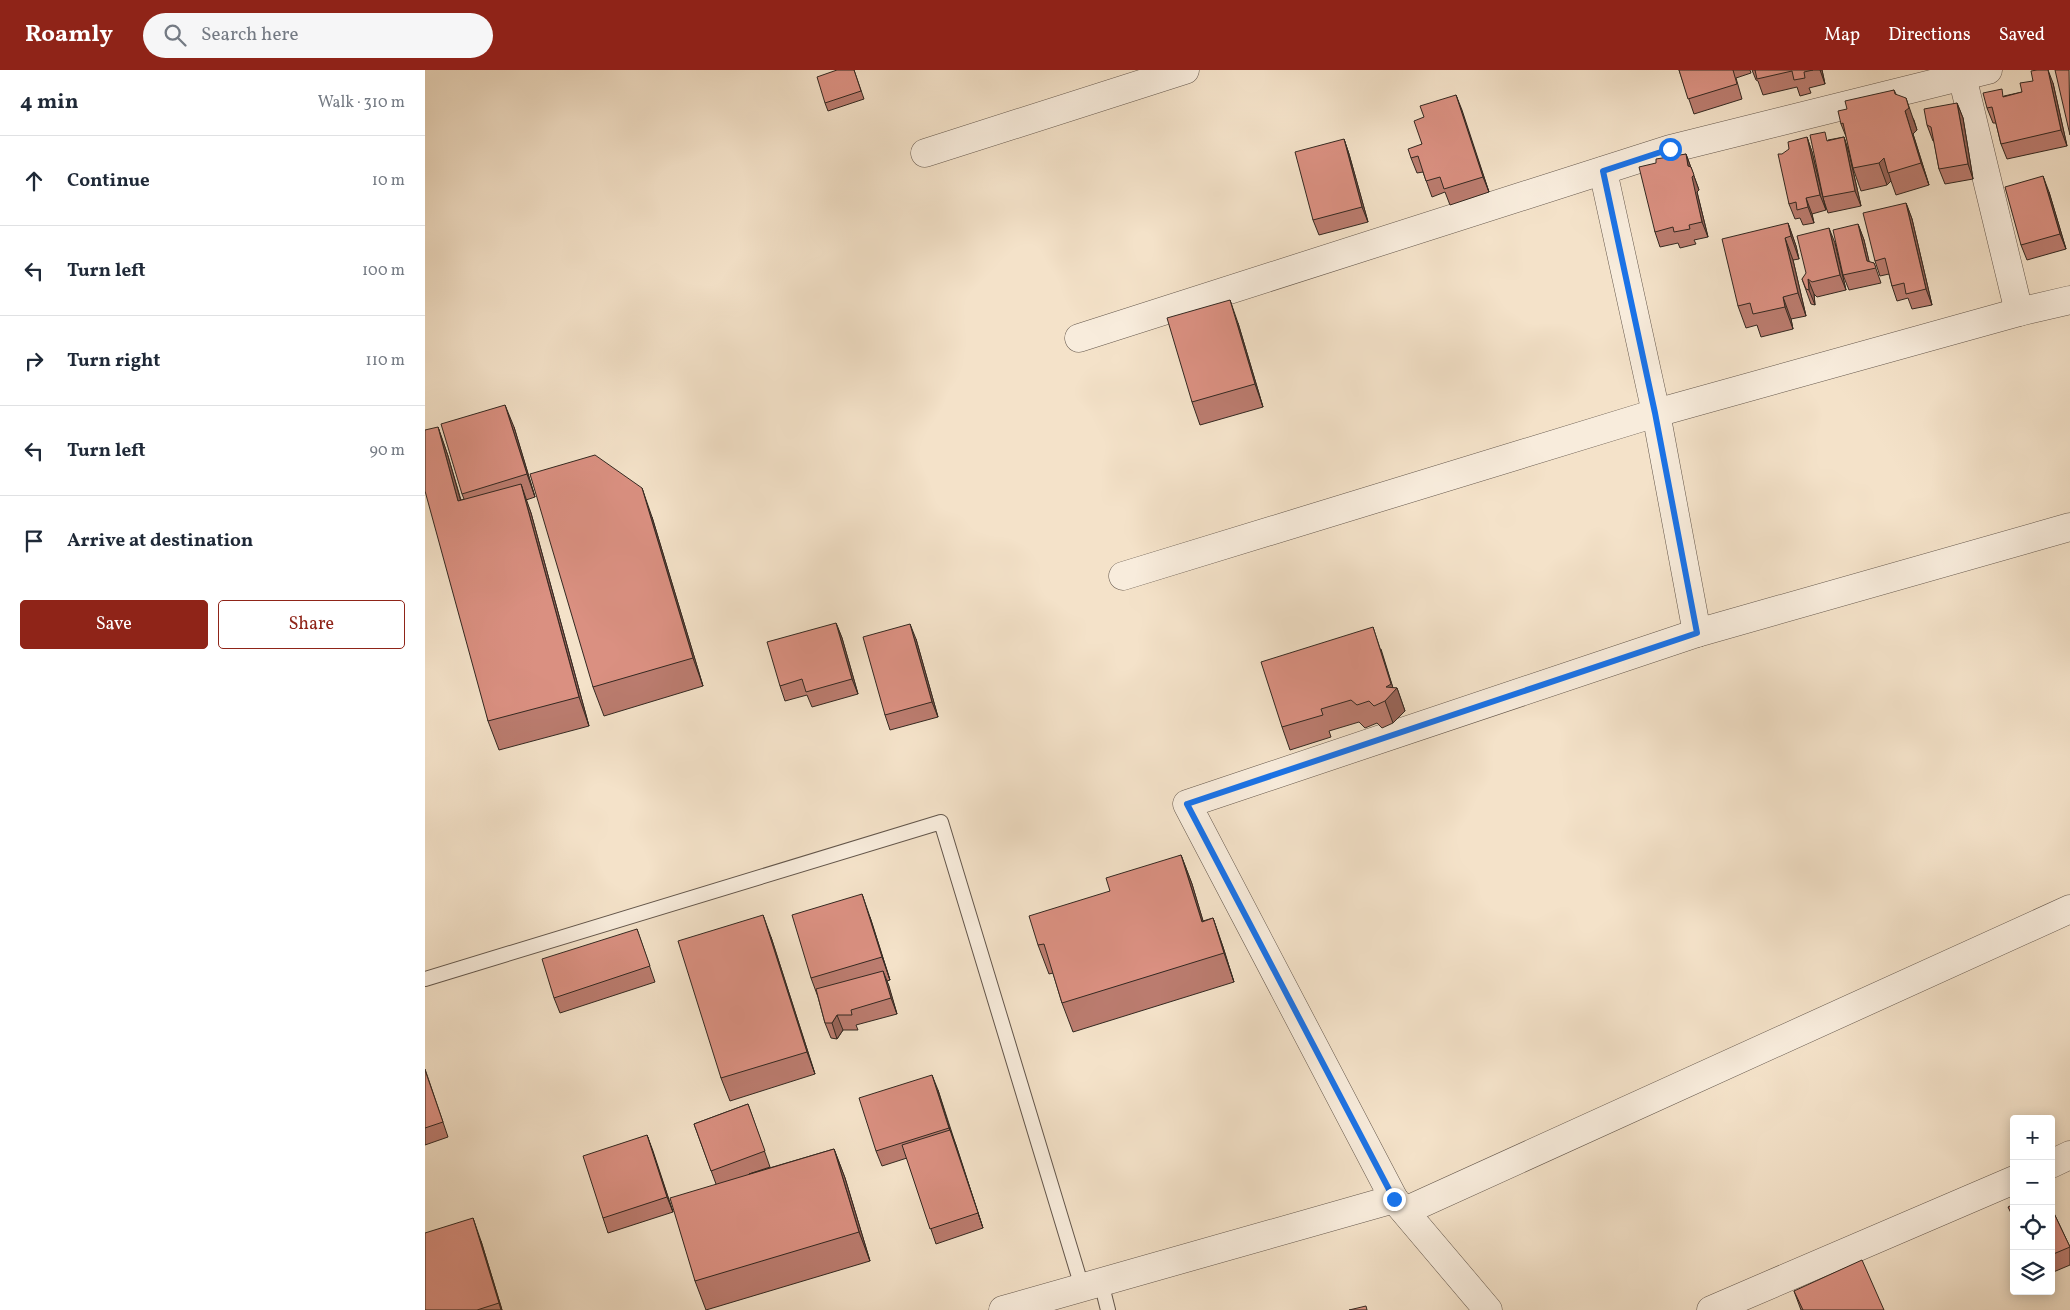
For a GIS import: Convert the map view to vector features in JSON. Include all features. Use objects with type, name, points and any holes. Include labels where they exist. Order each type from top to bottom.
[{"type":"street","points":[[925,153],[1185,70]]},
{"type":"street","points":[[1079,338],[1670,149],[1988,70]]},
{"type":"street","points":[[1963,76],[2019,312]]},
{"type":"street","points":[[1603,171],[1655,413],[1697,633]]},
{"type":"street","points":[[1123,576],[1655,413],[2019,312],[2070,300]]},
{"type":"street","points":[[1488,1310],[1399,1205],[1187,804],[1697,633],[2070,527]]},
{"type":"street","points":[[1003,1310],[1091,1285],[1399,1205],[2070,909]]},
{"type":"street","points":[[2055,1162],[2070,1156]]},
{"type":"street","points":[[1711,1310],[2010,1182]]},
{"type":"lane","points":[[425,979],[941,822],[1091,1285],[1108,1310]]},
{"type":"building","points":[[837,70],[854,70],[861,91],[825,103],[817,77]]},
{"type":"building","points":[[1679,70],[1733,70],[1737,84],[1688,99]]},
{"type":"building","points":[[1755,70],[1813,70],[1804,72],[1805,78],[1794,80],[1792,71],[1757,79]]},
{"type":"building","points":[[2048,70],[2061,130],[2001,144],[1992,107],[1987,108],[1983,93],[2002,89],[2003,97],[2022,92],[2020,83],[2033,81],[2031,71]]},
{"type":"building","points":[[2055,70],[2069,70],[2070,135]]},
{"type":"building","points":[[1894,90],[1895,94],[1906,98],[1909,108],[1905,111],[1921,163],[1888,173],[1884,158],[1879,163],[1853,168],[1843,123],[1841,124],[1838,111],[1847,109],[1845,101]]},
{"type":"building","points":[[1456,95],[1483,177],[1444,189],[1440,177],[1426,181],[1418,156],[1411,158],[1408,149],[1422,144],[1414,121],[1424,117],[1420,106]]},
{"type":"building","points":[[1957,103],[1968,164],[1939,169],[1931,127],[1927,125],[1924,109]]},
{"type":"building","points":[[1825,132],[1827,141],[1844,137],[1855,191],[1823,197],[1810,135]]},
{"type":"building","points":[[1807,137],[1820,195],[1806,198],[1808,207],[1797,210],[1796,202],[1789,204],[1778,154],[1782,154],[1789,149],[1788,142]]},
{"type":"building","points":[[1344,139],[1362,207],[1313,220],[1295,152]]},
{"type":"building","points":[[1686,154],[1688,166],[1691,167],[1694,175],[1692,177],[1702,222],[1689,225],[1690,229],[1674,232],[1673,227],[1655,232],[1639,167],[1656,163],[1656,159]]},
{"type":"building","points":[[2043,176],[2060,234],[2021,245],[2005,187]]},
{"type":"building","points":[[1906,203],[1926,289],[1906,294],[1904,283],[1892,286],[1885,258],[1875,261],[1863,213]]},
{"type":"building","points":[[1788,223],[1791,236],[1785,238],[1798,293],[1783,297],[1785,307],[1753,314],[1750,303],[1738,306],[1722,239]]},
{"type":"building","points":[[1858,224],[1867,261],[1874,263],[1876,268],[1843,275],[1833,230]]},
{"type":"building","points":[[1829,228],[1840,275],[1812,282],[1808,279],[1809,290],[1806,289],[1802,279],[1806,273],[1797,236]]},
{"type":"building","points":[[1230,300],[1255,384],[1192,402],[1167,318]]},
{"type":"building","points":[[505,405],[527,474],[462,494],[441,424]]},
{"type":"building","points":[[438,427],[458,501],[521,484],[579,697],[488,721],[425,491],[425,430]]},
{"type":"building","points":[[595,455],[642,488],[693,658],[593,687],[530,474]]},
{"type":"building","points":[[836,623],[852,679],[806,692],[802,679],[780,686],[767,642]]},
{"type":"building","points":[[910,624],[932,702],[885,715],[863,637]]},
{"type":"building","points":[[1373,627],[1391,684],[1386,687],[1397,688],[1385,701],[1374,706],[1369,701],[1357,705],[1351,700],[1321,709],[1323,715],[1282,727],[1261,662]]},
{"type":"building","points":[[1181,855],[1202,922],[1213,918],[1224,953],[1062,1003],[1044,944],[1038,945],[1029,916],[1110,891],[1106,878]]},
{"type":"building","points":[[862,894],[882,957],[811,978],[792,915]]},
{"type":"building","points":[[763,915],[807,1052],[721,1078],[678,941]]},
{"type":"building","points":[[637,929],[650,966],[554,998],[542,959]]},
{"type":"building","points":[[883,971],[891,998],[851,1010],[852,1015],[837,1015],[832,1023],[825,1023],[816,989]]},
{"type":"building","points":[[425,1070],[443,1122],[425,1128]]},
{"type":"building","points":[[932,1075],[949,1128],[876,1151],[859,1098]]},
{"type":"building","points":[[748,1104],[765,1151],[711,1171],[694,1124]]},
{"type":"building","points":[[950,1130],[978,1213],[930,1229],[902,1145]]},
{"type":"building","points":[[647,1135],[667,1197],[603,1218],[583,1156]]},
{"type":"building","points":[[834,1149],[859,1232],[695,1281],[670,1198]]},
{"type":"building","points":[[2055,1215],[2070,1247],[2055,1253]]},
{"type":"building","points":[[473,1218],[499,1303],[477,1310],[425,1310],[425,1233]]},
{"type":"building","points":[[1862,1260],[1884,1310],[1803,1310],[1794,1291]]},
{"type":"building","points":[[1366,1306],[1367,1310],[1349,1310]]},
{"type":"route","points":[[1394,1199],[1187,804],[1697,633],[1655,413],[1603,171],[1670,149]]}]
